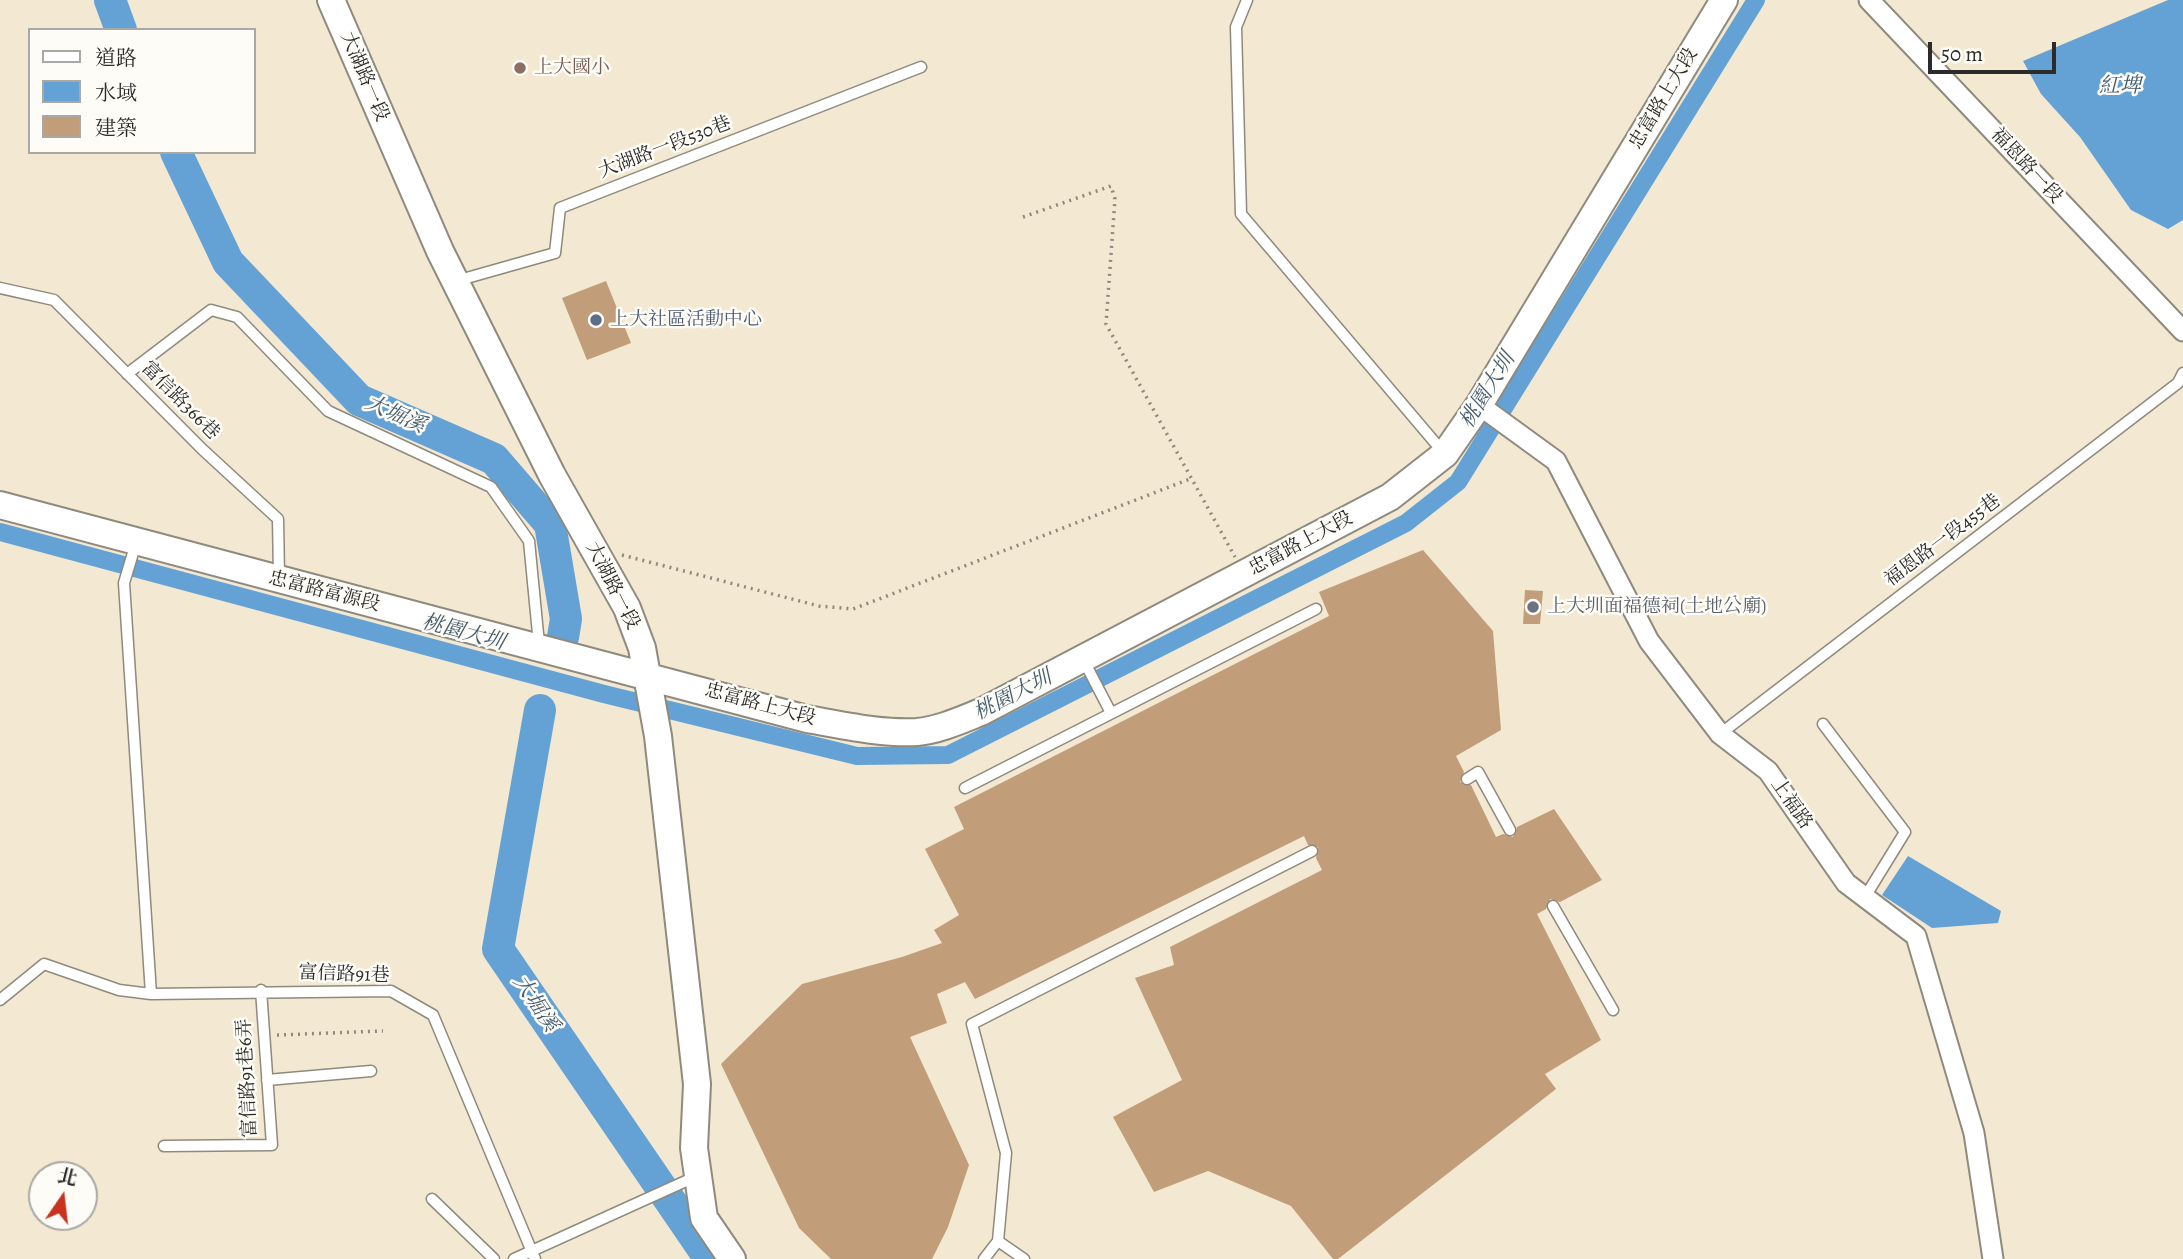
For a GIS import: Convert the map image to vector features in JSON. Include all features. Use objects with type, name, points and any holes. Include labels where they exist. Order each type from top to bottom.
[{"type":"street","name":"大湖路一段","points":[[331,0],[455,281],[552,475],[627,608],[650,687],[658,736],[697,1084],[694,1148],[704,1218],[732,1259]]},
{"type":"street","name":"忠富路上大段","points":[[650,687],[864,729],[918,732],[981,712],[1084,661],[1390,497],[1445,454],[1484,408],[1724,0]]},
{"type":"street","name":"福恩路一段","points":[[1869,0],[2183,331]]},
{"type":"street","name":"上福路","points":[[1484,408],[1556,461],[1649,641],[1720,734],[1768,771],[1846,883],[1916,936],[1974,1133],[1993,1259]]},
{"type":"street","name":"忠富路富源段","points":[[0,505],[134,549],[279,581],[540,647],[650,687]]},
{"type":"lane","points":[[1247,0],[1236,27],[1241,214],[1445,454]]},
{"type":"lane","name":"大湖路一段530巷","points":[[455,281],[555,253],[560,208],[921,67]]},
{"type":"lane","name":"富信路366巷","points":[[0,288],[54,300],[278,519],[279,581]]},
{"type":"lane","points":[[127,374],[211,310],[237,317],[328,411],[491,487],[529,541],[540,647]]},
{"type":"lane","name":"福恩路一段455巷","points":[[1720,734],[2178,383],[2183,373]]},
{"type":"lane","points":[[134,549],[124,583],[151,994]]},
{"type":"lane","points":[[965,788],[1316,609]]},
{"type":"lane","points":[[1084,661],[1111,713]]},
{"type":"lane","points":[[1823,724],[1905,832],[1865,897]]},
{"type":"lane","points":[[1467,779],[1478,772],[1510,830]]},
{"type":"lane","points":[[984,1259],[998,1241],[1006,1153],[972,1024],[1312,851]]},
{"type":"lane","points":[[1553,906],[1613,1010]]},
{"type":"lane","name":"富信路91巷","points":[[0,1000],[44,964],[119,990],[151,994],[261,990],[391,991],[433,1015],[533,1254]]},
{"type":"lane","name":"富信路91巷6弄","points":[[164,1146],[272,1145],[261,990]]},
{"type":"lane","points":[[267,1080],[371,1070]]},
{"type":"lane","points":[[514,1259],[533,1254],[698,1176]]},
{"type":"lane","points":[[432,1199],[494,1259]]},
{"type":"lane","points":[[998,1241],[1024,1259]]},
{"type":"path","points":[[1023,217],[1111,186],[1115,200],[1106,324],[1190,479],[1245,573]]},
{"type":"path","points":[[593,547],[819,606],[853,609],[1190,479]]},
{"type":"path","points":[[264,1035],[383,1031]]},
{"type":"water","name":"紅埤","points":[[2168,0],[2183,0],[2183,220],[2168,229],[2131,210],[2080,137],[2041,94],[2023,61]]},
{"type":"water","points":[[1908,856],[2001,911],[1998,923],[1932,928],[1882,895]]},
{"type":"building","name":"上大社區活動中心","points":[[606,281],[631,343],[587,360],[562,298]]},
{"type":"building","points":[[1423,550],[1493,631],[1501,730],[1456,756],[1464,772],[1460,782],[1471,785],[1496,837],[1503,834],[1513,837],[1517,827],[1554,809],[1602,880],[1560,902],[1550,899],[1546,909],[1537,914],[1601,1040],[1545,1074],[1556,1089],[1338,1259],[1333,1259],[1291,1206],[1208,1171],[1154,1192],[1113,1117],[1182,1080],[1135,978],[1174,965],[1170,947],[1322,870],[1316,858],[1318,847],[1308,845],[1304,836],[975,999],[965,982],[937,994],[947,1023],[910,1037],[969,1165],[948,1227],[932,1259],[831,1259],[799,1228],[721,1064],[802,984],[902,957],[942,943],[934,930],[959,915],[925,849],[964,829],[954,807],[1329,616],[1319,592]]},
{"type":"building","name":"上大圳面福德祠(土地公廟)","points":[[1525,590],[1543,591],[1540,624],[1523,624]]},
{"type":"waterway","name":"大堀溪","points":[[110,0],[120,28]]},
{"type":"waterway","name":"桃園大圳","points":[[0,532],[604,694],[857,756],[948,755],[1406,523],[1458,482],[1756,0]]},
{"type":"waterway","name":"大堀溪","points":[[177,154],[228,262],[359,400],[494,459],[550,524],[566,619],[563,637]]},
{"type":"waterway","name":"大堀溪","points":[[540,710],[498,949],[710,1259]]},
{"type":"place","name":"上大國小","points":[[520,68]]},
{"type":"place","name":"上大社區活動中心","points":[[596,320]]},
{"type":"place","name":"上大圳面福德祠(土地公廟)","points":[[1533,607]]}]
